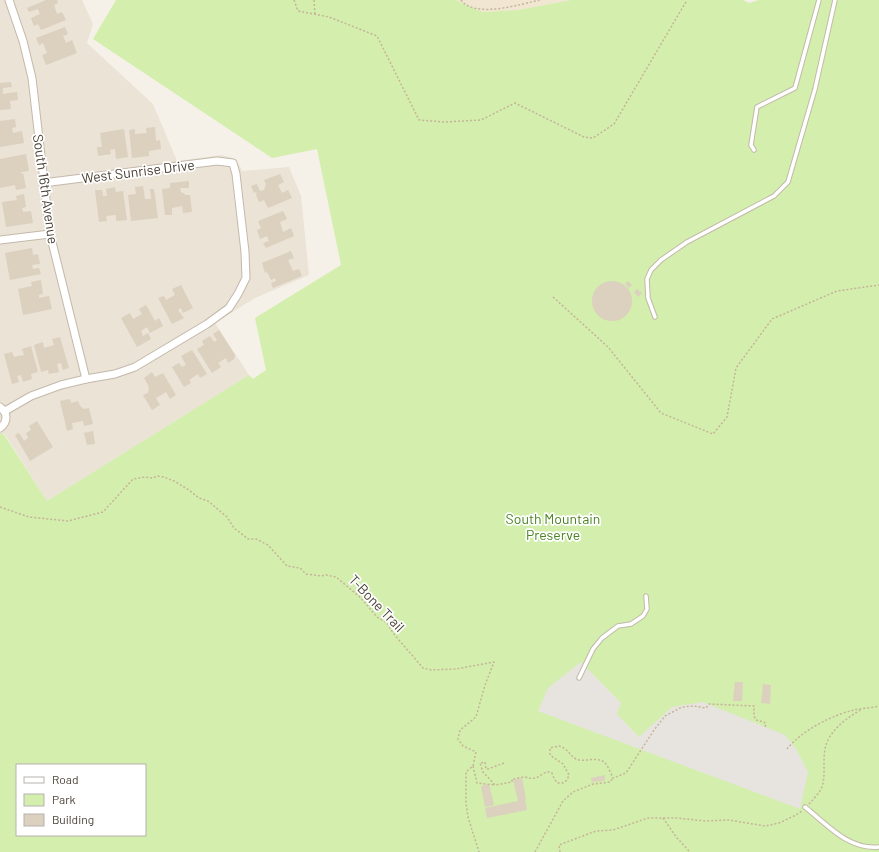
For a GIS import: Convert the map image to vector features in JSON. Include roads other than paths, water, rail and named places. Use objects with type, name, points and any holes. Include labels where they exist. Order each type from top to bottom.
[{"type":"street","name":"South 16th Avenue","points":[[9,0],[23,41],[32,78],[50,234],[86,378]]},
{"type":"street","name":"West Sunrise Drive","points":[[43,183],[217,161],[233,163],[236,174],[246,278],[229,308],[207,324],[135,367],[115,374],[86,378]]},
{"type":"street","points":[[0,240],[50,234]]},
{"type":"street","points":[[0,428],[5,424],[6,419],[2,409],[61,385],[86,378]]},
{"type":"lane","points":[[754,150],[752,145],[757,107],[794,88],[819,0]]},
{"type":"lane","points":[[655,317],[648,298],[647,279],[651,270],[661,260],[687,242],[774,196],[788,182],[815,89],[835,0]]},
{"type":"lane","points":[[579,678],[593,649],[602,638],[618,626],[631,624],[643,616],[647,609],[646,596]]},
{"type":"lane","points":[[806,808],[834,833],[844,839],[871,848],[879,847]]},
{"type":"park label","name":"South Mountain Preserve","points":[[553,526]]}]
